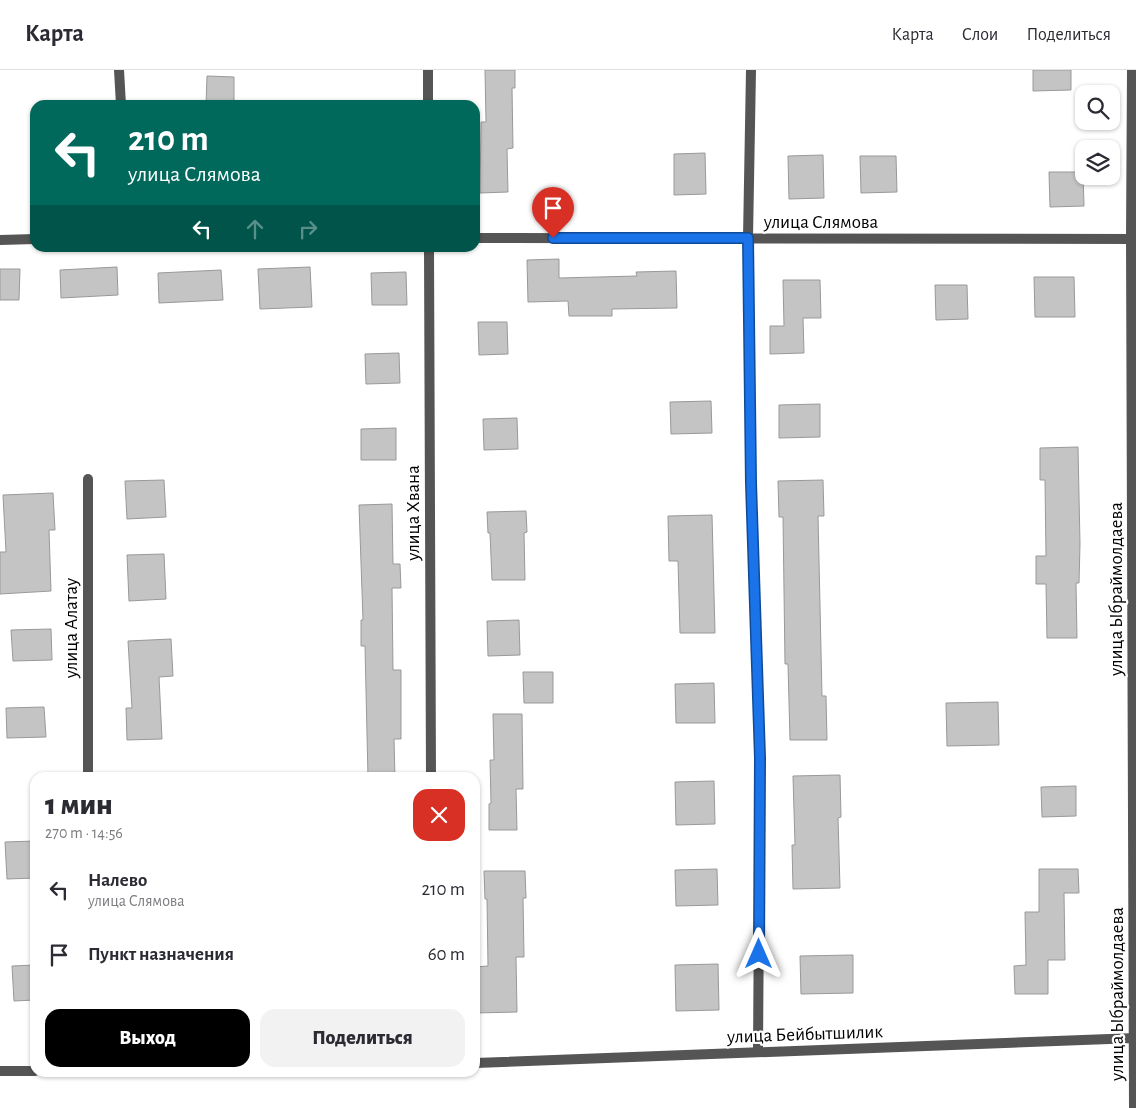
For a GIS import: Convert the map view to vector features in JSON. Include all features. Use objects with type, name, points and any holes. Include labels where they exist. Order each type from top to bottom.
[{"type":"street","points":[[119,70],[121,100]]},
{"type":"street","points":[[428,70],[428,100]]},
{"type":"street","points":[[752,70],[748,238],[751,483],[760,758],[758,1052]]},
{"type":"street","name":"улица Ыбраймолдаева","points":[[1132,70],[1134,239],[1134,1108]]},
{"type":"street","name":"улица Слямова","points":[[480,238],[1134,239]]},
{"type":"street","points":[[0,240],[30,239]]},
{"type":"street","name":"улица Хвана","points":[[429,252],[431,772]]},
{"type":"street","name":"улица Алатау","points":[[88,479],[88,772]]},
{"type":"street","name":"улица Бейбытшилик","points":[[480,1063],[1135,1038]]},
{"type":"street","points":[[0,1071],[30,1070]]},
{"type":"building","points":[[485,70],[515,70],[515,88],[512,88],[513,148],[507,149],[508,192],[480,193],[481,122],[486,122]]},
{"type":"building","points":[[1033,70],[1071,70],[1071,90],[1033,91]]},
{"type":"building","points":[[207,76],[234,77],[234,100],[206,100]]},
{"type":"building","points":[[705,153],[706,194],[674,195],[674,154]]},
{"type":"building","points":[[823,155],[824,198],[789,199],[788,156]]},
{"type":"building","points":[[860,156],[896,156],[897,192],[861,193]]},
{"type":"building","points":[[1049,172],[1075,172],[1075,185],[1083,185],[1084,206],[1050,207]]},
{"type":"building","points":[[559,259],[559,278],[637,276],[636,272],[676,271],[677,308],[612,309],[612,316],[569,316],[568,301],[528,302],[527,260]]},
{"type":"building","points":[[117,267],[118,295],[61,298],[60,270]]},
{"type":"building","points":[[310,267],[312,307],[260,309],[258,269]]},
{"type":"building","points":[[0,269],[20,269],[19,300],[0,300]]},
{"type":"building","points":[[221,270],[223,300],[159,303],[158,273]]},
{"type":"building","points":[[406,272],[407,305],[372,305],[371,273]]},
{"type":"building","points":[[1034,277],[1074,277],[1075,317],[1035,317]]},
{"type":"building","points":[[783,280],[820,280],[821,318],[803,318],[804,353],[770,354],[770,326],[784,326]]},
{"type":"building","points":[[935,285],[967,285],[968,319],[936,320]]},
{"type":"building","points":[[478,322],[507,322],[508,354],[479,355]]},
{"type":"building","points":[[399,353],[400,383],[366,384],[365,354]]},
{"type":"building","points":[[711,401],[712,433],[671,434],[670,402]]},
{"type":"building","points":[[820,404],[820,437],[779,438],[779,405]]},
{"type":"building","points":[[517,418],[518,449],[484,450],[483,419]]},
{"type":"building","points":[[396,428],[396,460],[361,460],[361,429]]},
{"type":"building","points":[[1078,447],[1080,544],[1079,583],[1076,583],[1077,638],[1047,638],[1046,584],[1036,584],[1036,556],[1046,556],[1045,480],[1040,480],[1040,448]]},
{"type":"building","points":[[164,480],[166,517],[127,519],[125,481]]},
{"type":"building","points":[[823,480],[824,516],[818,516],[822,696],[826,696],[827,740],[790,740],[788,664],[785,664],[783,517],[779,517],[778,481]]},
{"type":"building","points":[[53,493],[55,530],[49,530],[51,591],[0,594],[0,552],[6,552],[3,495]]},
{"type":"building","points":[[392,504],[393,564],[400,564],[401,588],[392,588],[393,670],[401,670],[401,739],[394,739],[395,772],[368,772],[365,646],[361,646],[361,620],[363,620],[359,505]]},
{"type":"building","points":[[526,511],[527,532],[524,533],[525,580],[492,580],[487,512]]},
{"type":"building","points":[[712,515],[715,633],[680,633],[678,561],[669,561],[668,516]]},
{"type":"building","points":[[164,554],[166,599],[129,601],[127,555]]},
{"type":"building","points":[[519,620],[520,655],[488,656],[487,621]]},
{"type":"building","points":[[51,629],[52,660],[13,661],[11,630]]},
{"type":"building","points":[[171,639],[173,676],[159,677],[162,739],[127,740],[126,708],[132,708],[128,641]]},
{"type":"building","points":[[523,672],[553,672],[553,703],[524,703]]},
{"type":"building","points":[[714,683],[715,723],[676,723],[675,684]]},
{"type":"building","points":[[998,702],[999,745],[947,746],[946,703]]},
{"type":"building","points":[[44,707],[46,737],[7,738],[6,708]]},
{"type":"building","points":[[493,714],[522,714],[523,789],[516,789],[517,830],[489,830],[489,804],[491,803],[490,760],[494,760]]},
{"type":"building","points":[[840,775],[841,817],[838,818],[840,888],[793,889],[792,845],[795,845],[793,776]]},
{"type":"building","points":[[714,781],[715,824],[676,825],[675,782]]},
{"type":"building","points":[[1076,786],[1076,816],[1042,817],[1041,787]]},
{"type":"building","points":[[30,841],[30,878],[7,879],[5,842]]},
{"type":"building","points":[[717,869],[718,905],[676,906],[675,870]]},
{"type":"building","points":[[1039,869],[1078,869],[1079,893],[1064,893],[1065,960],[1048,960],[1048,994],[1015,994],[1014,966],[1026,965],[1025,912],[1039,912]]},
{"type":"building","points":[[484,871],[525,871],[526,898],[523,898],[524,957],[516,957],[517,1012],[480,1013],[480,967],[488,966],[487,899],[485,899]]},
{"type":"building","points":[[853,955],[853,993],[801,994],[800,956]]},
{"type":"building","points":[[718,964],[719,1010],[676,1011],[675,965]]},
{"type":"building","points":[[30,965],[30,1000],[14,1001],[12,966]]},
{"type":"route","points":[[553,238],[748,238],[751,483],[760,758],[759,954]]}]
